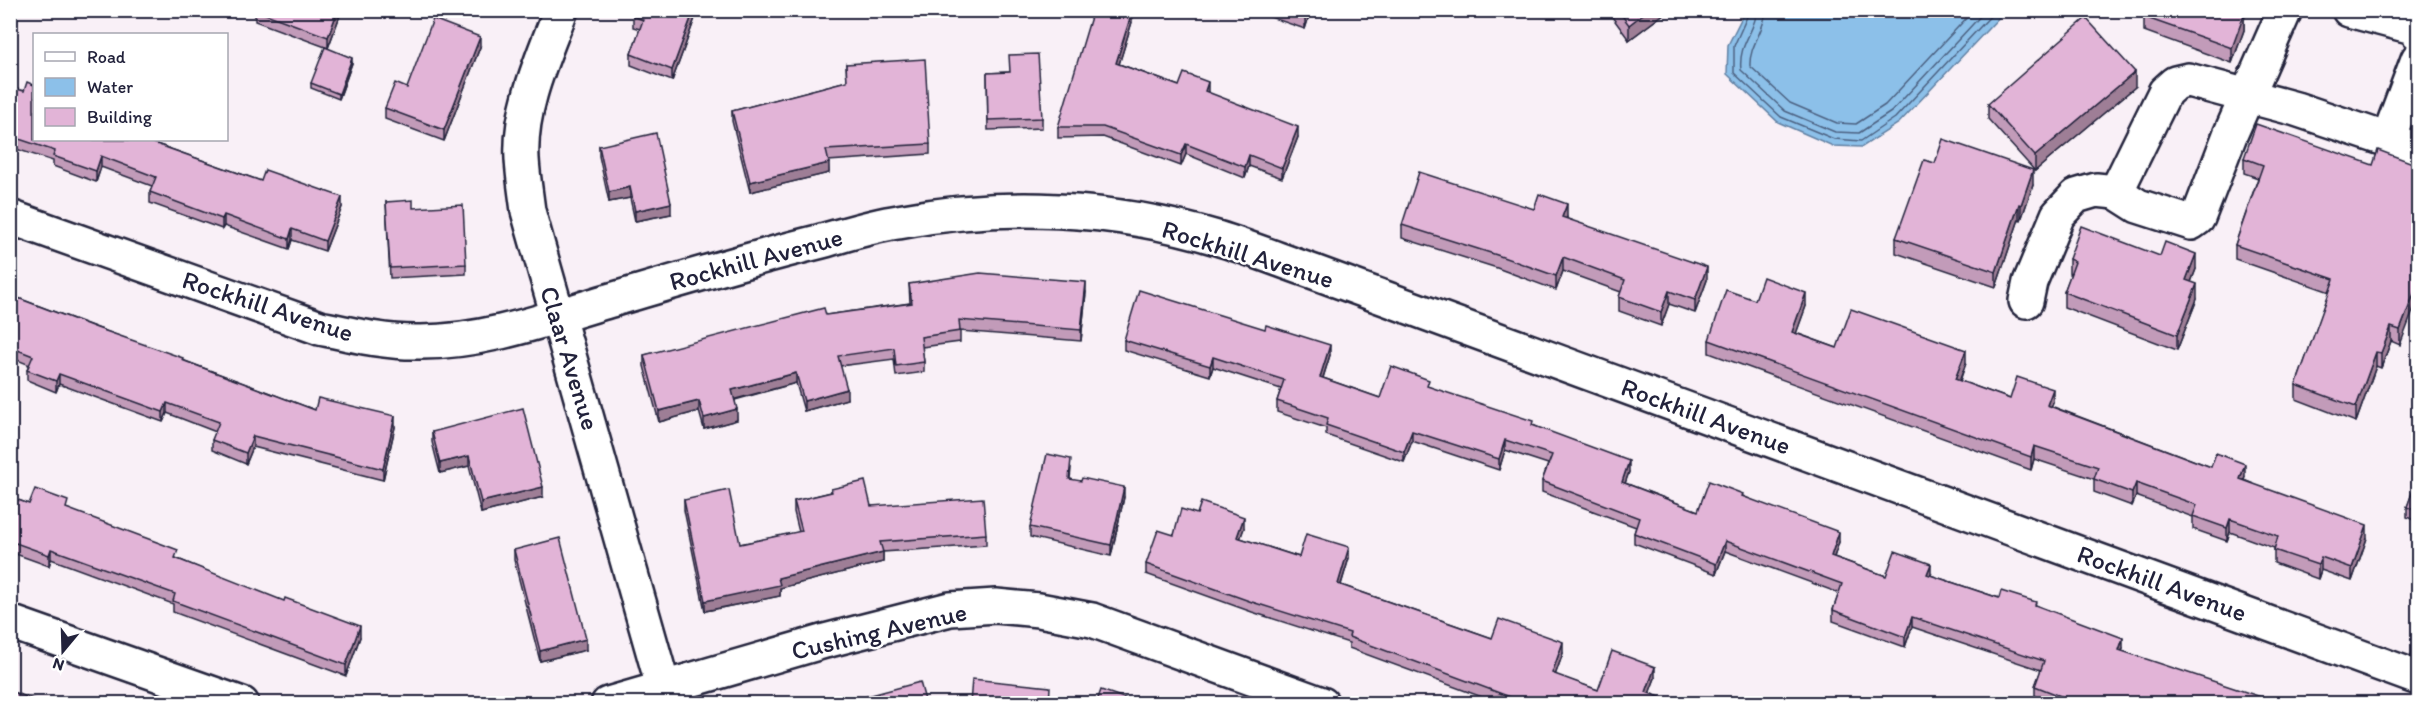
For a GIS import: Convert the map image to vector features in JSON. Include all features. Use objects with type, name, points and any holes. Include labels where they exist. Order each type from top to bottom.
[{"type":"street","name":"Claar Avenue","points":[[561,10],[536,77],[524,122],[521,158],[528,211],[556,317],[571,358],[666,696]]},
{"type":"street","points":[[2026,301],[2031,282],[2058,215],[2076,196],[2096,190],[2116,192],[2138,206],[2191,223],[2198,218],[2285,10]]},
{"type":"street","points":[[2349,10],[2413,27],[2418,33]]},
{"type":"street","points":[[2388,139],[2418,59]]},
{"type":"street","points":[[2116,192],[2165,92],[2175,83],[2188,80],[2418,150]]},
{"type":"street","name":"Rockhill Avenue","points":[[10,217],[320,328],[371,339],[421,342],[469,338],[524,327],[744,261],[896,222],[971,211],[1038,209],[1108,216],[1173,228],[1218,238],[1314,272],[2418,678]]},
{"type":"street","name":"Cushing Avenue","points":[[608,704],[666,696],[825,641],[950,609],[996,606],[1039,610],[1092,620],[1322,704]]},
{"type":"street","points":[[10,622],[242,704]]},
{"type":"water","points":[[1745,10],[2005,11],[1899,123],[1862,147],[1833,146],[1778,122],[1727,74],[1728,45]]},
{"type":"building","points":[[255,10],[338,10],[328,37]]},
{"type":"building","points":[[635,10],[694,10],[672,70],[631,54],[643,20],[633,16]]},
{"type":"building","points":[[1093,10],[1132,12],[1116,63],[1179,86],[1184,73],[1208,82],[1205,91],[1298,127],[1282,168],[1249,155],[1245,167],[1186,144],[1181,155],[1103,127],[1058,127]]},
{"type":"building","points":[[1293,10],[1306,10],[1305,14]]},
{"type":"building","points":[[1618,10],[1648,10],[1629,25]]},
{"type":"building","points":[[2146,10],[2242,10],[2241,14],[2244,15],[2232,48],[2144,17]]},
{"type":"building","points":[[2086,18],[2135,72],[2035,156],[1988,104]]},
{"type":"building","points":[[433,19],[480,37],[444,130],[385,108],[395,83],[407,88]]},
{"type":"building","points":[[325,47],[352,58],[339,94],[311,83]]},
{"type":"building","points":[[1038,54],[1042,118],[988,120],[987,73],[1010,72],[1009,55]]},
{"type":"building","points":[[925,59],[930,144],[826,150],[829,163],[750,182],[732,111],[847,81],[846,64]]},
{"type":"building","points":[[27,82],[33,85],[33,141],[148,141],[261,181],[265,170],[342,197],[325,241],[292,229],[289,239],[224,215],[222,219],[150,192],[156,177],[101,156],[96,171],[53,156],[55,151],[10,136],[10,87],[24,91]]},
{"type":"building","points":[[2256,124],[2373,165],[2378,150],[2418,165],[2418,283],[2400,330],[2391,327],[2381,353],[2376,352],[2356,407],[2296,385],[2334,279],[2235,245],[2263,165],[2244,158]]},
{"type":"building","points":[[656,133],[671,203],[635,211],[630,187],[609,192],[599,146]]},
{"type":"building","points":[[1943,139],[2033,170],[1996,272],[1896,238],[1924,160],[1935,163]]},
{"type":"building","points":[[1419,172],[1534,209],[1539,194],[1567,204],[1562,217],[1707,267],[1695,300],[1669,291],[1661,312],[1619,297],[1625,280],[1563,257],[1556,276],[1402,225]]},
{"type":"building","points":[[413,200],[413,208],[463,205],[466,264],[390,268],[386,202]]},
{"type":"building","points":[[2081,226],[2160,256],[2165,242],[2196,254],[2186,280],[2197,284],[2177,335],[2064,292],[2075,262],[2069,259]]},
{"type":"building","points":[[980,273],[1086,282],[1081,330],[959,320],[960,331],[921,337],[924,362],[896,366],[894,348],[838,356],[847,389],[804,401],[796,373],[732,390],[737,409],[704,418],[699,401],[659,411],[644,355],[824,308],[826,315],[912,303],[909,284]]},
{"type":"building","points":[[1763,277],[1806,293],[1792,332],[1837,348],[1851,309],[1966,350],[1955,379],[2010,399],[2017,377],[2053,389],[2047,405],[2211,467],[2216,453],[2245,464],[2240,479],[2367,525],[2352,568],[2321,557],[2318,565],[2274,550],[2278,536],[2230,519],[2227,528],[2193,516],[2197,505],[2136,483],[2132,493],[2094,479],[2098,467],[2034,446],[2031,457],[1709,340],[1726,290],[1755,300]]},
{"type":"building","points":[[1139,290],[1265,329],[1266,325],[1330,345],[1320,377],[1380,398],[1391,366],[1429,380],[1427,386],[1533,421],[1532,425],[1629,461],[1622,482],[1698,511],[1709,481],[1743,494],[1742,496],[1839,532],[1831,556],[1886,576],[1895,551],[1931,564],[1927,574],[1999,598],[2001,591],[2036,602],[2035,605],[2123,638],[2119,650],[2267,699],[2265,704],[2113,704],[2100,699],[2099,704],[2081,704],[2035,686],[2044,661],[1912,617],[1905,637],[1833,610],[1842,584],[1725,541],[1716,564],[1634,533],[1639,518],[1542,481],[1552,455],[1505,440],[1499,459],[1412,431],[1404,452],[1326,425],[1328,418],[1277,401],[1284,380],[1213,357],[1210,366],[1124,340]]},
{"type":"building","points":[[10,295],[183,358],[182,360],[315,410],[318,398],[395,416],[383,469],[253,436],[246,453],[212,440],[219,422],[167,403],[163,412],[59,374],[56,381],[27,370],[33,356],[10,347]]},
{"type":"building","points":[[523,408],[543,487],[481,502],[469,456],[440,463],[432,432]]},
{"type":"building","points":[[1047,454],[1071,459],[1069,479],[1081,481],[1082,478],[1124,487],[1111,545],[1030,527]]},
{"type":"building","points":[[2418,477],[2418,511],[2407,507]]},
{"type":"building","points":[[865,481],[871,506],[983,498],[986,534],[880,542],[883,552],[778,578],[780,585],[705,601],[684,500],[729,490],[740,544],[802,531],[794,501]]},
{"type":"building","points":[[35,489],[68,501],[66,508],[178,550],[175,558],[284,601],[285,598],[360,626],[346,665],[173,601],[175,594],[51,549],[49,555],[10,541],[10,497],[29,504]]},
{"type":"building","points":[[1201,502],[1244,517],[1237,537],[1299,557],[1306,534],[1349,547],[1338,584],[1492,638],[1499,619],[1563,642],[1552,673],[1598,690],[1612,651],[1655,667],[1646,692],[1678,704],[1529,704],[1349,637],[1350,633],[1252,602],[1146,564],[1158,530],[1174,535],[1181,509],[1197,514]]},
{"type":"building","points":[[560,538],[586,639],[540,651],[514,550]]},
{"type":"building","points":[[972,679],[1050,687],[1049,704],[970,704]]},
{"type":"building","points":[[920,682],[926,704],[845,704],[845,702]]},
{"type":"building","points":[[1101,690],[1141,704],[1096,704]]},
{"type":"building","points":[[10,691],[47,704],[10,704]]}]
